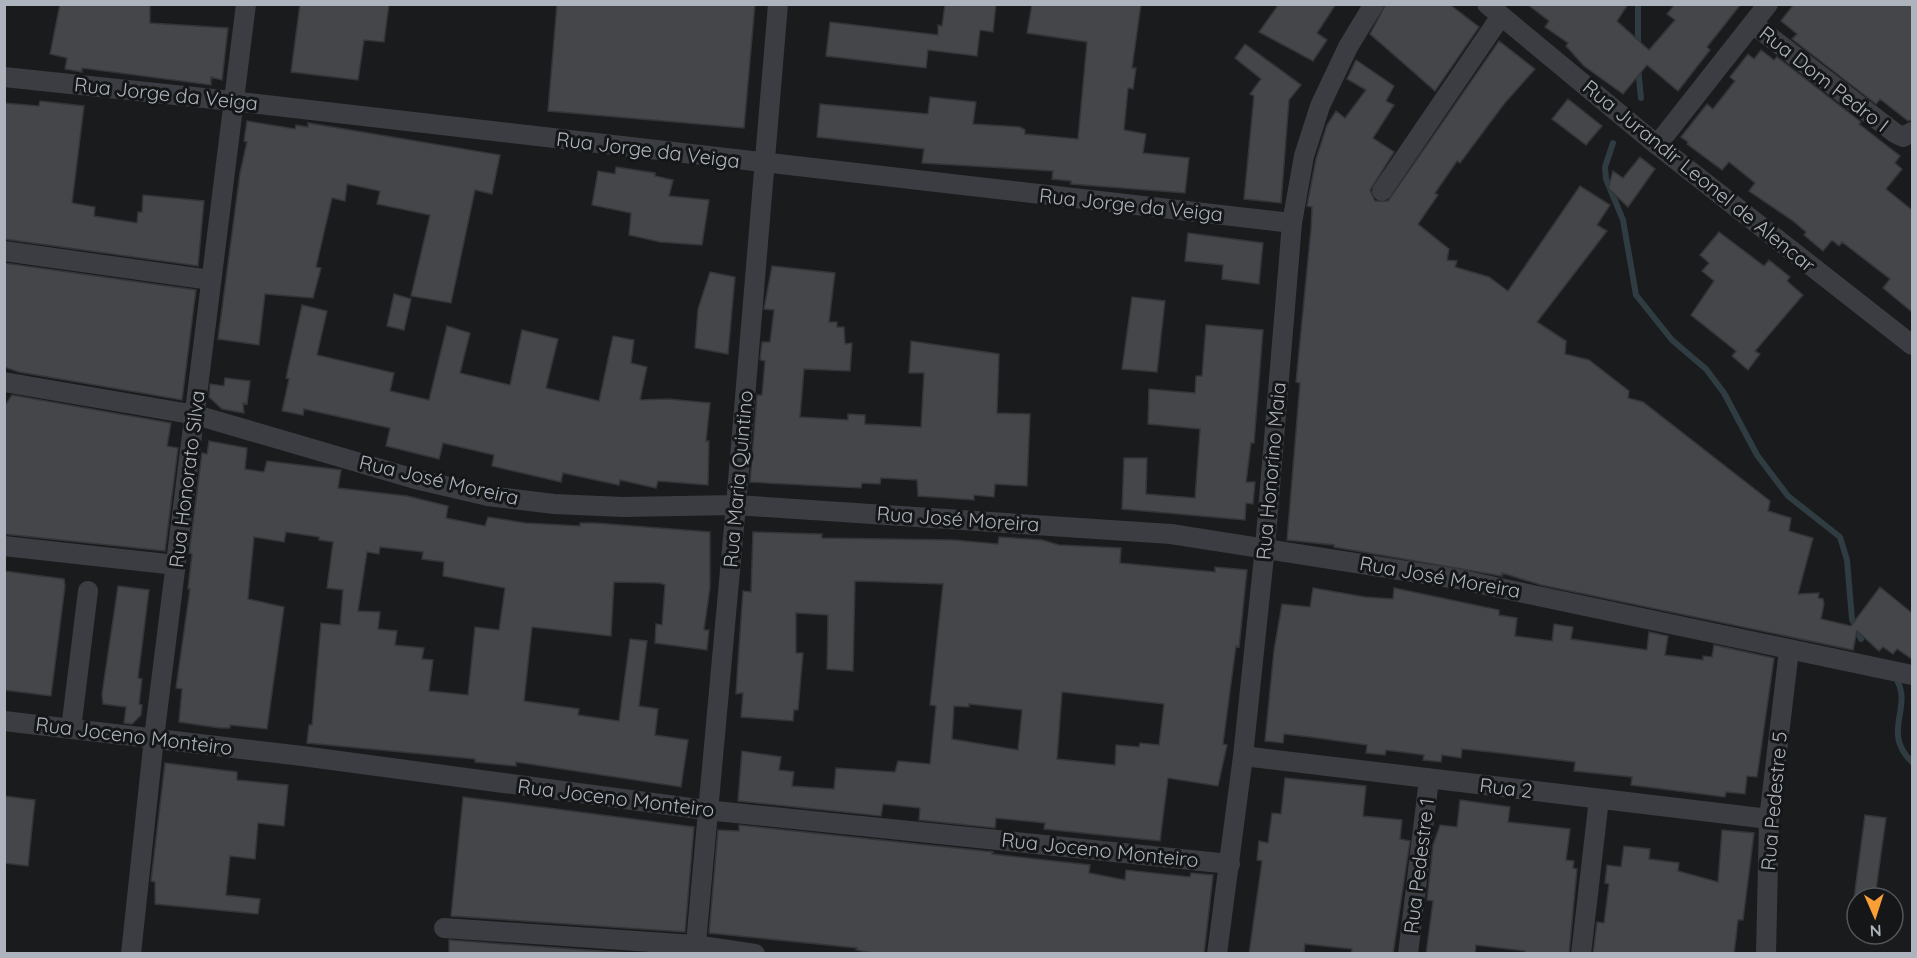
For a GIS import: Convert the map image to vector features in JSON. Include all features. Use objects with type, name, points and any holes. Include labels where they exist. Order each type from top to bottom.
[{"type":"street","name":"Rua Honorato Silva","points":[[130,954],[154,738],[196,415],[232,101],[246,4]]},
{"type":"street","name":"Rua Maria Quintino","points":[[695,949],[706,810],[736,505],[778,4]]},
{"type":"street","name":"Rua Honorino Maia","points":[[1217,954],[1243,756],[1292,224],[1304,156],[1320,106],[1348,46],[1374,4]]},
{"type":"street","points":[[1656,145],[1768,4]]},
{"type":"street","points":[[1382,191],[1494,10]]},
{"type":"street","name":"Rua Jurandir Leonel de Alencar","points":[[1494,10],[1656,145],[1912,345]]},
{"type":"street","name":"Rua Dom Pedro I","points":[[1753,24],[1904,133]]},
{"type":"street","name":"Rua Jorge da Veiga","points":[[4,77],[232,101],[1292,224]]},
{"type":"street","points":[[4,251],[212,280]]},
{"type":"street","name":"Rua José Moreira","points":[[4,382],[196,415],[415,478],[488,496],[554,504],[623,507],[736,505],[1171,534],[1468,581],[1910,674]]},
{"type":"street","points":[[4,546],[176,565]]},
{"type":"street","points":[[71,729],[88,591]]},
{"type":"street","name":"Rua Pedestre 5","points":[[1766,954],[1769,819],[1789,650]]},
{"type":"street","name":"Rua Joceno Monteiro","points":[[4,721],[154,738],[706,810],[1230,864]]},
{"type":"street","name":"Rua 2","points":[[1243,756],[1769,819]]},
{"type":"street","name":"Rua Pedestre 1","points":[[1408,954],[1429,779]]},
{"type":"street","points":[[1581,954],[1599,799]]},
{"type":"street","points":[[444,928],[755,954]]},
{"type":"building","points":[[60,4],[150,4],[150,23],[228,28],[222,80],[211,77],[211,85],[82,68],[82,72],[65,69],[67,58],[50,54]]},
{"type":"building","points":[[300,4],[389,4],[384,42],[364,40],[358,80],[291,72]]},
{"type":"building","points":[[557,4],[755,4],[744,128],[548,111]]},
{"type":"building","points":[[945,4],[996,4],[993,32],[980,30],[977,56],[928,50],[926,68],[826,56],[830,22],[938,35],[938,25],[942,26]]},
{"type":"building","points":[[1032,4],[1141,4],[1132,68],[1136,68],[1133,89],[1128,88],[1124,130],[1146,134],[1143,153],[1189,158],[1185,193],[1071,184],[1071,181],[1052,179],[1053,171],[922,163],[924,149],[817,137],[820,104],[928,114],[930,97],[976,102],[973,124],[1020,127],[1025,130],[1025,134],[1078,139],[1087,42],[1027,33]]},
{"type":"building","points":[[1279,4],[1336,4],[1317,33],[1327,40],[1313,61],[1259,32]]},
{"type":"building","points":[[1386,4],[1449,4],[1479,27],[1435,91],[1370,34]]},
{"type":"building","points":[[1527,4],[1628,4],[1617,21],[1649,50],[1675,20],[1667,14],[1675,4],[1741,4],[1707,47],[1710,50],[1678,91],[1647,65],[1623,94],[1584,66],[1566,46],[1568,43],[1545,27],[1549,21]]},
{"type":"building","points":[[1794,4],[1912,4],[1912,120],[1908,121],[1880,99],[1876,104],[1792,39],[1797,34],[1781,21]]},
{"type":"building","points":[[1499,41],[1535,69],[1504,104],[1460,163],[1457,161],[1435,193],[1438,195],[1418,224],[1449,249],[1447,260],[1457,261],[1455,267],[1489,277],[1508,291],[1580,186],[1610,205],[1597,225],[1607,231],[1537,322],[1566,341],[1565,354],[1589,360],[1629,391],[1628,398],[1643,402],[1770,501],[1768,511],[1791,518],[1789,531],[1813,538],[1798,594],[1819,593],[1818,598],[1823,599],[1824,604],[1821,619],[1851,626],[1880,587],[1912,613],[1912,659],[1897,649],[1893,654],[1883,647],[1879,651],[1857,631],[1853,650],[1541,585],[1502,573],[1502,576],[1334,547],[1334,545],[1287,540],[1300,383],[1296,382],[1311,229],[1312,207],[1307,206],[1316,159],[1327,125],[1336,111],[1345,118],[1366,90],[1347,79],[1356,60],[1394,86],[1386,101],[1394,105],[1373,138],[1394,152],[1370,190],[1375,201],[1388,201]]},
{"type":"building","points":[[1245,44],[1301,85],[1289,100],[1281,203],[1244,199],[1254,96],[1250,94],[1261,79],[1235,58]]},
{"type":"building","points":[[1761,50],[1774,60],[1777,57],[1861,122],[1859,124],[1900,156],[1895,163],[1902,169],[1886,189],[1912,210],[1912,312],[1883,288],[1890,279],[1842,242],[1839,246],[1832,240],[1823,251],[1804,235],[1806,232],[1793,221],[1749,191],[1755,183],[1729,162],[1722,170],[1681,137],[1707,104],[1713,109],[1735,81],[1730,77],[1748,54],[1754,59]]},
{"type":"building","points":[[1568,99],[1602,126],[1586,145],[1552,119]]},
{"type":"building","points":[[40,101],[84,106],[72,203],[95,207],[94,216],[137,223],[138,212],[142,212],[143,195],[204,201],[198,266],[4,239],[4,103],[39,106]]},
{"type":"building","points":[[247,121],[295,129],[296,125],[308,127],[308,123],[500,155],[492,194],[475,190],[451,303],[411,296],[430,215],[377,204],[380,191],[347,184],[345,201],[332,198],[316,267],[321,268],[313,298],[265,294],[259,345],[218,339],[240,173],[247,142],[244,141]]},
{"type":"building","points":[[1640,157],[1655,169],[1628,207],[1608,188],[1613,171],[1623,178]]},
{"type":"building","points":[[616,167],[655,173],[655,176],[673,180],[669,196],[709,200],[702,245],[660,242],[629,235],[631,213],[592,205],[598,171],[615,174]]},
{"type":"building","points":[[1719,232],[1764,266],[1769,260],[1790,277],[1787,281],[1803,295],[1755,351],[1760,354],[1748,370],[1732,356],[1736,351],[1691,315],[1714,281],[1702,271],[1709,263],[1700,255]]},
{"type":"building","points":[[1188,233],[1263,243],[1259,284],[1222,279],[1223,265],[1185,261]]},
{"type":"building","points":[[4,263],[196,290],[182,400],[19,372],[4,367]]},
{"type":"building","points":[[772,266],[835,273],[829,322],[837,322],[837,327],[844,327],[845,344],[852,343],[850,371],[804,369],[800,417],[848,420],[848,414],[865,415],[865,424],[921,427],[924,373],[909,373],[911,341],[999,354],[997,413],[1030,414],[1027,486],[995,484],[994,497],[974,495],[974,500],[918,496],[917,480],[881,478],[880,484],[862,483],[861,488],[750,482],[757,395],[762,395],[765,361],[760,360],[762,342],[770,342],[774,310],[764,309]]},
{"type":"building","points":[[710,272],[735,277],[728,354],[695,348],[698,309]]},
{"type":"building","points":[[394,294],[411,299],[404,330],[387,326]]},
{"type":"building","points":[[1132,297],[1165,301],[1157,372],[1122,369]]},
{"type":"building","points":[[302,305],[327,311],[317,355],[394,373],[390,391],[429,400],[447,326],[470,333],[460,373],[510,385],[522,330],[558,339],[546,388],[599,401],[613,336],[634,340],[631,363],[647,367],[640,400],[668,399],[710,403],[706,441],[709,441],[708,485],[658,481],[656,488],[620,480],[619,485],[563,473],[561,482],[492,466],[494,455],[443,443],[439,459],[386,446],[390,428],[304,409],[303,415],[282,411],[289,379],[286,378]]},
{"type":"building","points":[[1206,325],[1263,330],[1254,443],[1251,443],[1246,482],[1255,482],[1253,504],[1246,503],[1245,520],[1122,509],[1124,458],[1147,458],[1146,494],[1195,498],[1200,429],[1148,424],[1149,389],[1195,393],[1196,376],[1202,376]]},
{"type":"building","points":[[225,378],[250,381],[247,404],[243,403],[244,413],[222,409],[209,397],[210,384],[224,386]]},
{"type":"building","points":[[12,395],[171,423],[167,446],[178,448],[165,551],[4,534],[4,407]]},
{"type":"building","points":[[209,441],[247,448],[245,469],[264,472],[267,461],[341,470],[338,488],[407,496],[448,506],[446,518],[485,526],[488,517],[525,523],[580,526],[580,523],[595,523],[710,532],[710,587],[704,630],[709,630],[707,650],[655,643],[656,624],[662,625],[665,585],[660,583],[614,582],[611,636],[532,627],[524,701],[579,709],[578,715],[619,721],[630,639],[647,641],[639,706],[658,709],[655,735],[688,740],[681,787],[516,762],[516,766],[475,762],[475,759],[307,743],[309,725],[312,725],[321,623],[340,625],[343,590],[327,588],[333,542],[319,540],[319,537],[286,532],[284,542],[254,537],[250,578],[248,599],[284,607],[267,729],[230,725],[230,728],[220,728],[179,722],[182,689],[176,688],[190,589],[188,589],[192,554],[189,553],[202,453],[207,454]],"holes":[[[380,547],[423,552],[422,559],[444,562],[443,576],[505,588],[499,630],[475,627],[468,695],[429,691],[433,660],[422,659],[424,648],[395,645],[397,631],[378,629],[380,612],[358,611],[367,552],[379,554]]]},
{"type":"building","points":[[753,532],[822,534],[822,538],[954,540],[998,544],[999,537],[1042,540],[1059,545],[1121,548],[1120,563],[1215,572],[1215,567],[1247,570],[1239,647],[1236,646],[1223,744],[1227,745],[1218,786],[1168,778],[1160,841],[1044,829],[1045,823],[996,818],[995,828],[919,820],[920,808],[883,804],[881,816],[738,801],[742,751],[781,757],[779,770],[794,772],[792,786],[834,789],[836,768],[895,772],[898,761],[930,764],[936,706],[930,705],[943,584],[855,581],[853,671],[827,669],[828,615],[796,613],[796,653],[803,653],[798,710],[794,710],[793,721],[741,717],[743,693],[736,694],[743,591],[751,592]],"holes":[[[1062,692],[1164,704],[1159,745],[1140,743],[1139,747],[1116,745],[1115,765],[1057,759]],[[969,704],[1022,710],[1018,750],[952,739],[954,706],[969,707]]]},
{"type":"building","points":[[4,571],[64,579],[51,696],[4,690]]},
{"type":"building","points":[[118,586],[149,590],[138,678],[142,679],[139,704],[142,705],[141,715],[132,724],[124,723],[126,707],[103,704],[102,694]]},
{"type":"building","points":[[1313,588],[1365,597],[1393,599],[1394,588],[1499,610],[1499,615],[1517,618],[1515,636],[1552,641],[1554,624],[1573,627],[1571,639],[1647,650],[1649,632],[1668,636],[1665,655],[1703,660],[1703,656],[1712,657],[1714,645],[1774,658],[1757,777],[1747,776],[1745,794],[1726,792],[1725,797],[1631,785],[1632,777],[1574,771],[1575,762],[1462,749],[1461,758],[1442,755],[1441,762],[1423,760],[1424,755],[1386,750],[1385,755],[1366,753],[1367,745],[1310,737],[1284,734],[1283,743],[1265,741],[1274,650],[1282,604],[1310,607]]},
{"type":"building","points":[[165,763],[237,772],[237,780],[288,785],[284,826],[258,823],[255,859],[230,856],[226,895],[260,899],[258,914],[155,904],[155,882],[151,881]]},
{"type":"building","points":[[1285,778],[1366,786],[1363,816],[1402,820],[1400,839],[1410,841],[1393,954],[1351,954],[1352,949],[1305,944],[1304,954],[1249,954],[1262,861],[1257,860],[1259,841],[1268,843],[1272,813],[1281,814]]},
{"type":"building","points":[[4,796],[35,800],[28,866],[4,863]]},
{"type":"building","points":[[463,797],[694,827],[685,932],[451,916]]},
{"type":"building","points":[[1460,800],[1510,807],[1508,822],[1570,829],[1566,860],[1574,861],[1573,868],[1577,869],[1569,954],[1525,954],[1525,951],[1476,945],[1475,954],[1426,954],[1433,901],[1427,900],[1433,845],[1440,825],[1457,827]]},
{"type":"building","points":[[1865,815],[1886,818],[1877,886],[1856,886]]},
{"type":"building","points":[[739,825],[993,852],[992,854],[1090,865],[1089,873],[1125,880],[1126,870],[1190,877],[1191,873],[1213,875],[1204,954],[878,954],[856,950],[857,948],[709,933],[718,830],[739,831]]},
{"type":"building","points":[[1722,830],[1754,833],[1743,920],[1738,920],[1734,954],[1593,954],[1597,922],[1604,923],[1609,884],[1605,883],[1607,865],[1621,867],[1624,846],[1650,849],[1649,859],[1679,863],[1678,871],[1718,882]]},
{"type":"building","points":[[449,940],[643,954],[449,954]]},
{"type":"waterway","points":[[1638,4],[1638,46]]},
{"type":"waterway","points":[[1638,68],[1641,98]]},
{"type":"waterway","points":[[1613,143],[1605,167],[1606,179],[1623,220],[1636,295],[1672,340],[1706,369],[1724,393],[1757,455],[1788,496],[1840,537],[1847,560],[1852,619],[1861,639]]},
{"type":"waterway","points":[[1895,677],[1902,698],[1899,740],[1903,751],[1912,762]]}]
